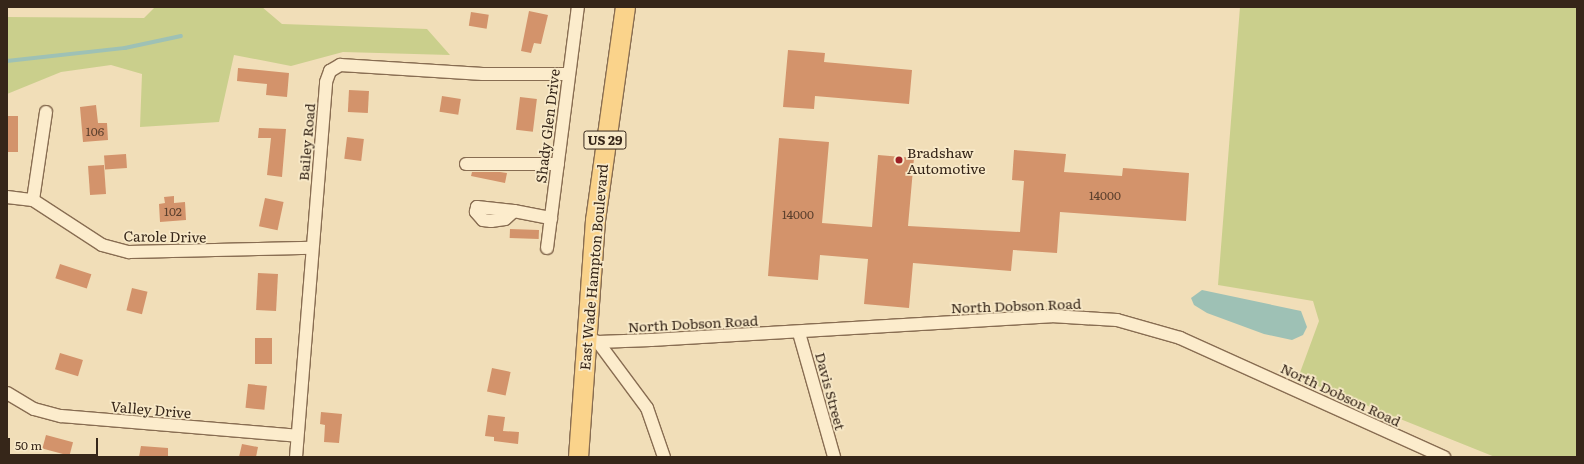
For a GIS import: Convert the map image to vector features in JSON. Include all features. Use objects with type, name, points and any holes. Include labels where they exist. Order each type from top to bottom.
[{"type":"main road","name":"East Wade Hampton Boulevard","points":[[578,457],[592,339],[595,220],[625,7]]},
{"type":"street","name":"Shady Glen Drive","points":[[547,248],[578,7]]},
{"type":"street","name":"Bailey Road","points":[[296,457],[326,82],[335,67],[569,74]]},
{"type":"street","points":[[33,200],[46,112]]},
{"type":"street","points":[[466,164],[558,164]]},
{"type":"street","name":"Carole Drive","points":[[7,197],[33,200],[102,245],[129,252],[312,248]]},
{"type":"street","points":[[514,211],[551,218]]},
{"type":"street","name":"North Dobson Road","points":[[592,339],[799,333],[1051,316],[1117,320],[1180,338],[1444,457]]},
{"type":"street","name":"Davis Street","points":[[799,333],[834,457]]},
{"type":"street","points":[[592,339],[647,408],[664,457]]},
{"type":"street","name":"Valley Drive","points":[[7,393],[34,408],[61,416],[297,436]]},
{"type":"green space","points":[[155,7],[262,7],[282,24],[427,29],[450,55],[343,52],[291,66],[234,55],[219,122],[140,127],[142,74],[111,65],[61,72],[7,94],[7,17],[144,18]]},
{"type":"green space","points":[[1240,7],[1577,7],[1577,457],[1495,457],[1298,378],[1319,321],[1313,301],[1218,285]]},
{"type":"water","points":[[1202,290],[1301,311],[1307,327],[1303,335],[1292,340],[1264,334],[1207,313],[1194,305],[1191,298]]},
{"type":"building","points":[[529,11],[548,15],[541,44],[534,43],[531,53],[521,51]]},
{"type":"building","points":[[471,12],[489,15],[487,29],[469,26]]},
{"type":"building","points":[[788,50],[825,53],[824,62],[912,70],[909,104],[815,96],[814,109],[783,107]]},
{"type":"building","points":[[238,68],[289,73],[287,97],[266,95],[267,84],[237,81]]},
{"type":"building","points":[[349,90],[369,91],[368,113],[348,112]]},
{"type":"building","points":[[442,96],[461,99],[458,115],[439,112]]},
{"type":"building","points":[[520,97],[537,99],[533,132],[516,130]]},
{"type":"building","points":[[96,105],[98,123],[107,123],[108,140],[83,142],[80,107]]},
{"type":"building","points":[[7,116],[18,116],[18,152],[7,152]]},
{"type":"building","points":[[259,128],[286,129],[282,177],[267,175],[271,138],[258,138]]},
{"type":"building","points":[[347,137],[364,139],[361,161],[344,159]]},
{"type":"building","points":[[779,138],[829,142],[822,223],[872,227],[878,155],[914,158],[908,226],[1020,232],[1024,181],[1012,180],[1014,150],[1066,154],[1064,172],[1122,176],[1123,168],[1189,173],[1186,221],[1060,212],[1057,253],[1013,250],[1011,271],[913,263],[909,308],[864,304],[868,259],[820,255],[818,280],[768,276]]},
{"type":"building","points":[[126,154],[127,168],[105,170],[104,156]]},
{"type":"building","points":[[104,165],[106,194],[90,195],[88,166]]},
{"type":"building","points":[[472,172],[507,173],[505,183],[471,176]]},
{"type":"building","points":[[174,196],[174,203],[185,202],[186,220],[160,222],[159,204],[165,203],[164,197]]},
{"type":"building","points":[[265,198],[284,202],[278,230],[259,226]]},
{"type":"building","points":[[510,229],[539,230],[539,239],[510,238]]},
{"type":"building","points":[[60,264],[91,274],[87,288],[55,278]]},
{"type":"building","points":[[258,273],[278,274],[276,311],[256,310]]},
{"type":"building","points":[[132,288],[148,292],[142,314],[126,310]]},
{"type":"building","points":[[255,338],[272,338],[272,364],[255,364]]},
{"type":"building","points":[[60,353],[83,360],[78,376],[55,369]]},
{"type":"building","points":[[492,368],[511,372],[506,395],[487,391]]},
{"type":"building","points":[[248,384],[267,386],[264,410],[245,408]]},
{"type":"building","points":[[321,412],[342,414],[339,443],[324,442],[325,425],[320,424]]},
{"type":"building","points":[[488,415],[505,417],[503,431],[519,432],[518,444],[494,441],[494,437],[485,436]]},
{"type":"building","points":[[46,435],[73,442],[69,456],[42,449]]},
{"type":"building","points":[[242,444],[258,447],[256,457],[239,457]]},
{"type":"building","points":[[141,446],[168,448],[168,457],[139,457]]},
{"type":"waterway","points":[[7,61],[125,48],[181,36]]},
{"type":"place","name":"Bradshaw Automotive","points":[[899,160]]}]
